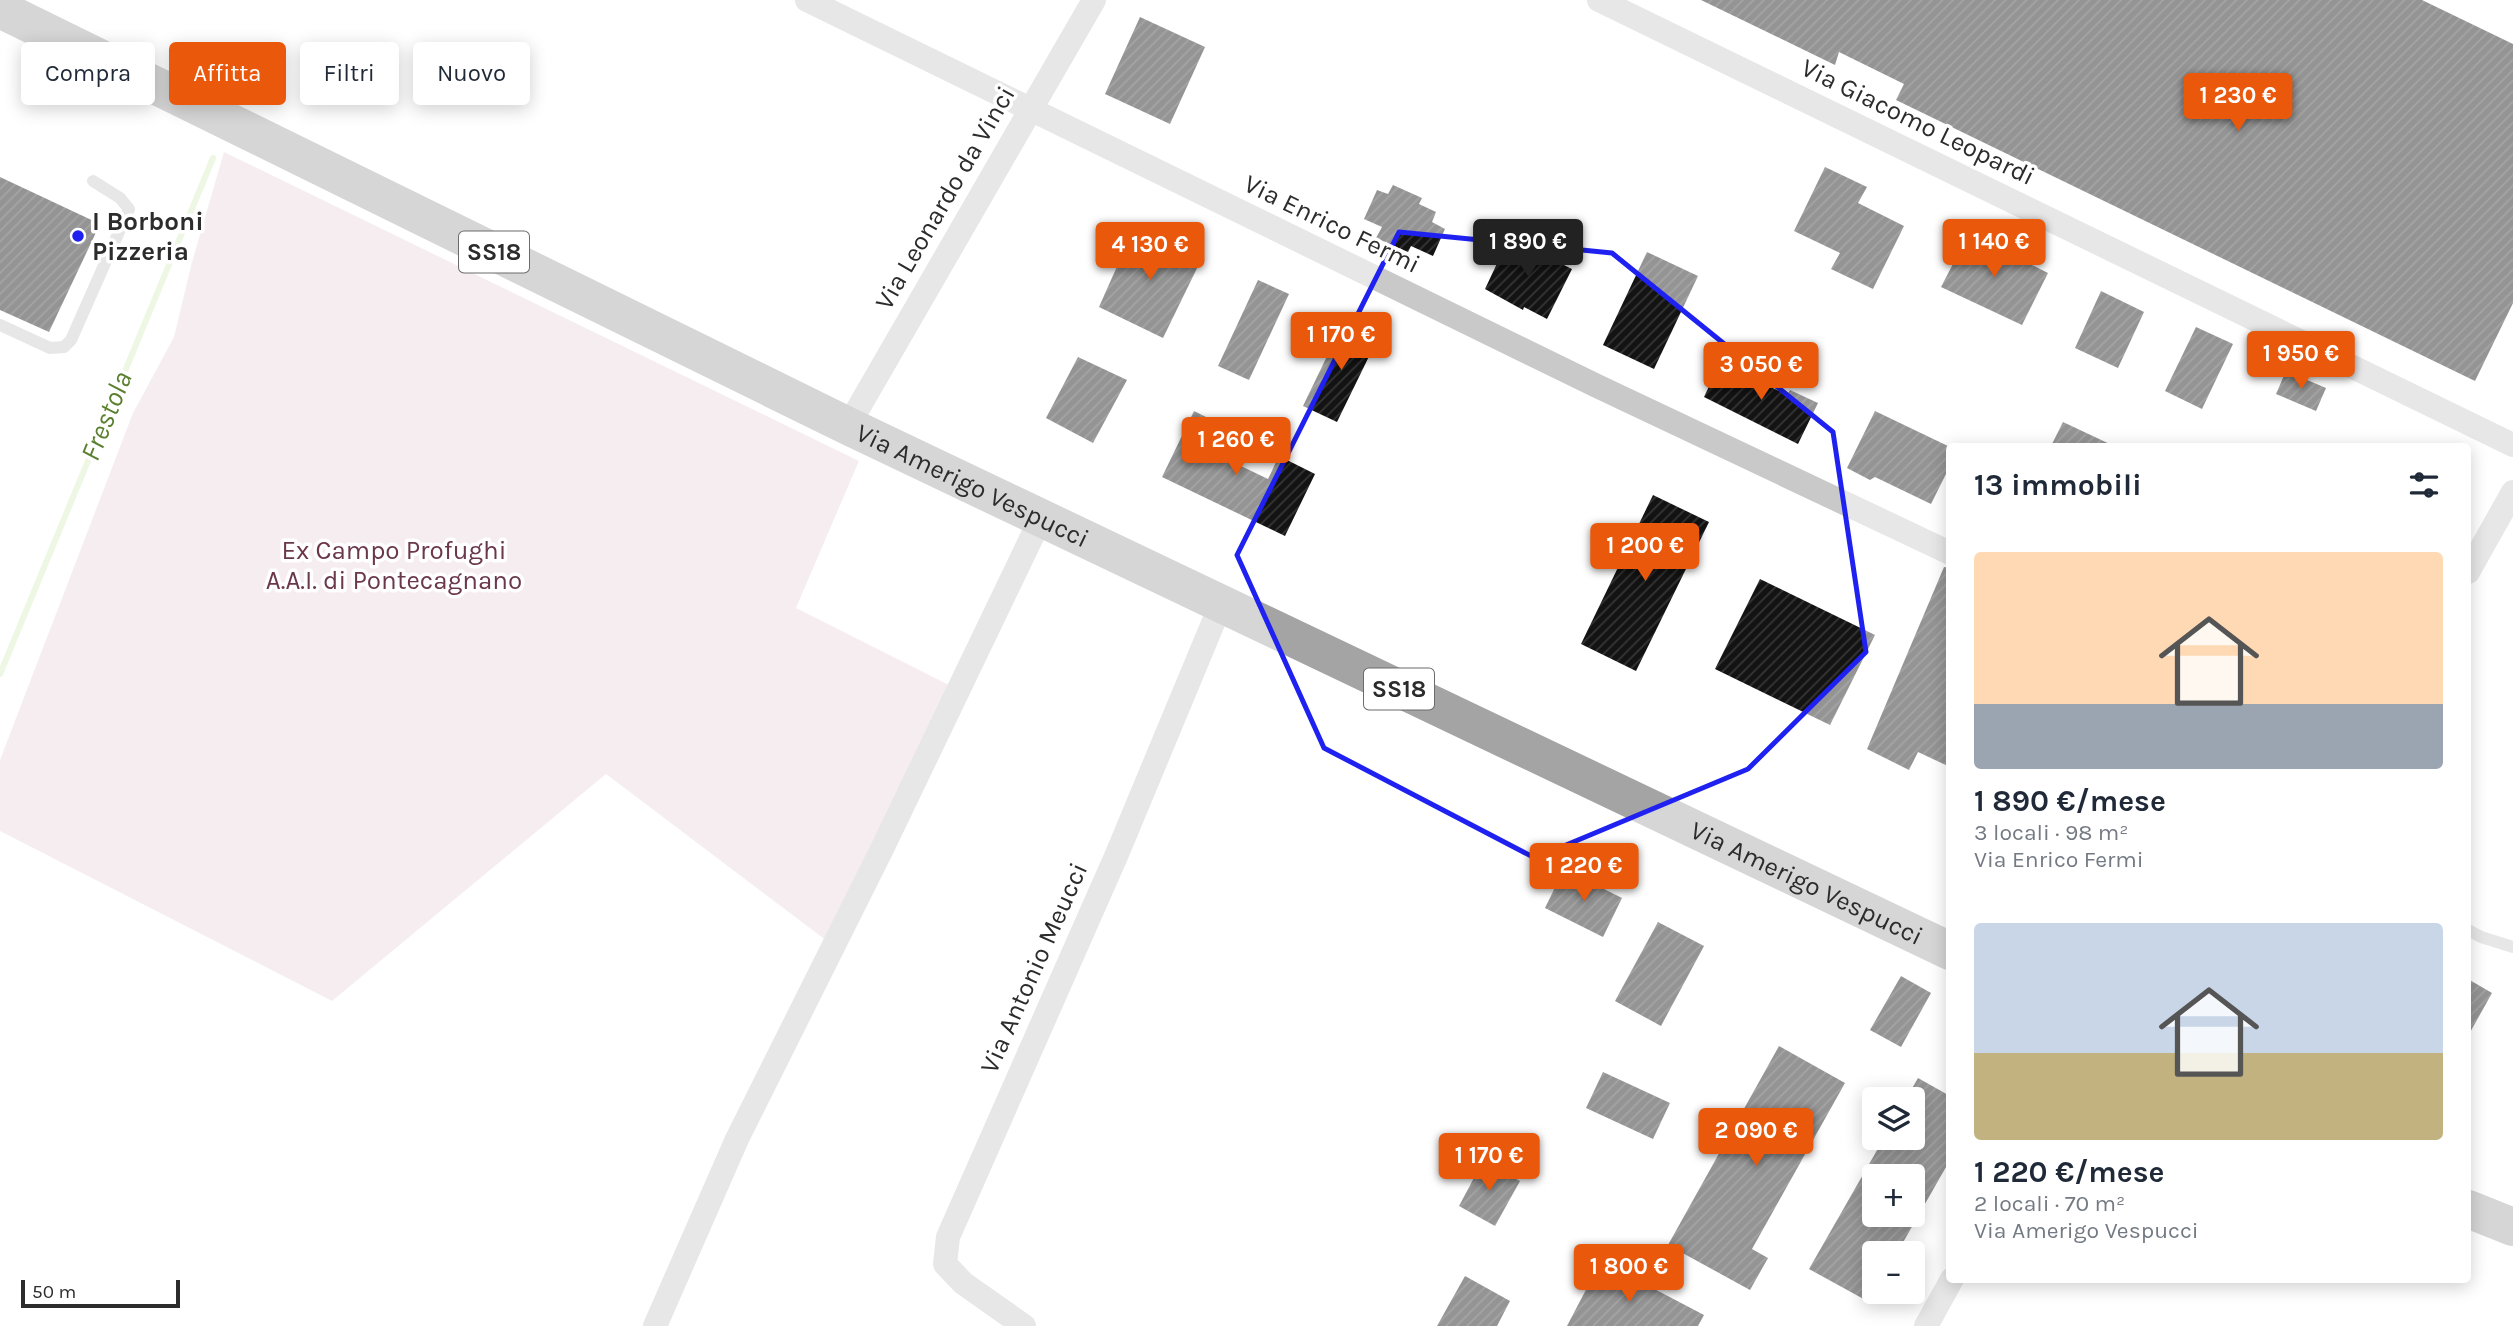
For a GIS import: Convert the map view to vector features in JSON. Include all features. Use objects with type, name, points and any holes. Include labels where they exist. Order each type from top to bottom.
[{"type":"main road","name":"Via Amerigo Vespucci","points":[[0,9],[848,426],[1946,949]]},
{"type":"main road","points":[[2471,1210],[2513,1227]]},
{"type":"street","name":"Via Enrico Fermi","points":[[807,0],[1609,392],[1946,551]]},
{"type":"street","name":"Via Leonardo da Vinci","points":[[848,426],[1094,0]]},
{"type":"street","name":"Via Giacomo Leopardi","points":[[1599,0],[2513,445]]},
{"type":"street","points":[[2471,567],[2513,492]]},
{"type":"street","points":[[654,1326],[737,1139],[881,851],[1041,518]]},
{"type":"street","name":"Via Antonio Meucci","points":[[1024,1326],[963,1283],[944,1264],[948,1237],[1117,854],[1221,604]]},
{"type":"street","points":[[1926,1326],[1950,1283]]},
{"type":"lane","points":[[0,326],[50,348],[64,347],[71,340],[129,209],[120,198],[93,181]]},
{"type":"lane","points":[[2471,932],[2513,947]]},
{"type":"highlighted area","points":[[1399,232],[1612,253],[1833,432],[1866,652],[1748,769],[1535,858],[1324,748],[1237,555]]},
{"type":"green space","name":"Ex Campo Profughi A.A.I. di Pontecagnano","points":[[224,152],[859,461],[796,608],[949,685],[827,941],[606,774],[332,1001],[0,831],[0,760],[133,413],[174,337],[192,262]]},
{"type":"building","points":[[1701,0],[2422,0],[2513,44],[2513,303],[2475,381],[1896,100],[1904,84],[1839,52],[1835,65]]},
{"type":"building","points":[[1140,17],[1205,47],[1170,124],[1105,94]]},
{"type":"building","points":[[1825,167],[1867,187],[1858,203],[1904,226],[1873,289],[1831,269],[1840,253],[1794,231]]},
{"type":"building","points":[[0,177],[100,224],[49,332],[0,310]]},
{"type":"building","points":[[1393,185],[1422,198],[1419,204],[1436,212],[1432,222],[1445,229],[1433,256],[1411,246],[1408,252],[1376,238],[1382,227],[1364,219],[1377,190],[1388,194]]},
{"type":"building","points":[[1135,226],[1202,258],[1163,338],[1099,307]]},
{"type":"building","points":[[1964,231],[2048,273],[2022,325],[1941,287],[1954,262],[1950,260]]},
{"type":"building","points":[[1509,238],[1572,269],[1547,319],[1524,307],[1523,310],[1485,289]]},
{"type":"building","points":[[1647,252],[1698,276],[1654,369],[1603,345]]},
{"type":"building","points":[[1258,280],[1289,294],[1249,380],[1218,366]]},
{"type":"building","points":[[2101,291],[2144,312],[2118,368],[2075,348]]},
{"type":"building","points":[[1344,321],[1378,338],[1337,422],[1303,406]]},
{"type":"building","points":[[2196,327],[2233,344],[2202,409],[2165,391]]},
{"type":"building","points":[[1078,357],[1127,380],[1093,443],[1046,418]]},
{"type":"building","points":[[1722,359],[1750,372],[1748,376],[1787,395],[1790,390],[1818,403],[1798,444],[1704,397]]},
{"type":"building","points":[[2286,371],[2326,388],[2316,411],[2276,394]]},
{"type":"building","points":[[1194,411],[1232,430],[1220,456],[1268,479],[1279,456],[1315,474],[1285,536],[1162,477]]},
{"type":"building","points":[[1875,411],[1946,445],[1946,474],[1931,504],[1875,477],[1870,480],[1847,468]]},
{"type":"building","points":[[2063,422],[2108,443],[2052,443]]},
{"type":"building","points":[[1653,495],[1709,522],[1636,671],[1581,644]]},
{"type":"building","points":[[1946,567],[1946,765],[1918,752],[1909,770],[1867,749]]},
{"type":"building","points":[[1760,579],[1875,635],[1830,725],[1715,669]]},
{"type":"building","points":[[1564,869],[1622,898],[1603,937],[1545,908]]},
{"type":"building","points":[[1658,922],[1704,946],[1661,1026],[1615,1001]]},
{"type":"building","points":[[1901,976],[1931,993],[1901,1047],[1870,1030]]},
{"type":"building","points":[[2471,981],[2492,993],[2471,1031]]},
{"type":"building","points":[[1779,1046],[1845,1083],[1752,1249],[1768,1258],[1750,1290],[1668,1245]]},
{"type":"building","points":[[1603,1072],[1670,1103],[1653,1139],[1586,1108]]},
{"type":"building","points":[[1918,1078],[1946,1094],[1946,1167],[1925,1204],[1925,1164],[1869,1164],[1877,1150],[1925,1150],[1925,1087],[1913,1087]]},
{"type":"building","points":[[1483,1161],[1520,1181],[1495,1226],[1459,1206]]},
{"type":"building","points":[[1862,1176],[1862,1227],[1912,1227],[1904,1241],[1862,1241],[1862,1298],[1809,1269]]},
{"type":"building","points":[[1601,1261],[1704,1315],[1698,1326],[1567,1326]]},
{"type":"building","points":[[1465,1276],[1510,1301],[1497,1326],[1437,1326]]},
{"type":"waterway","name":"Frestola","points":[[0,674],[213,158]]},
{"type":"place","name":"I Borboni Pizzeria","points":[[78,236]]}]
